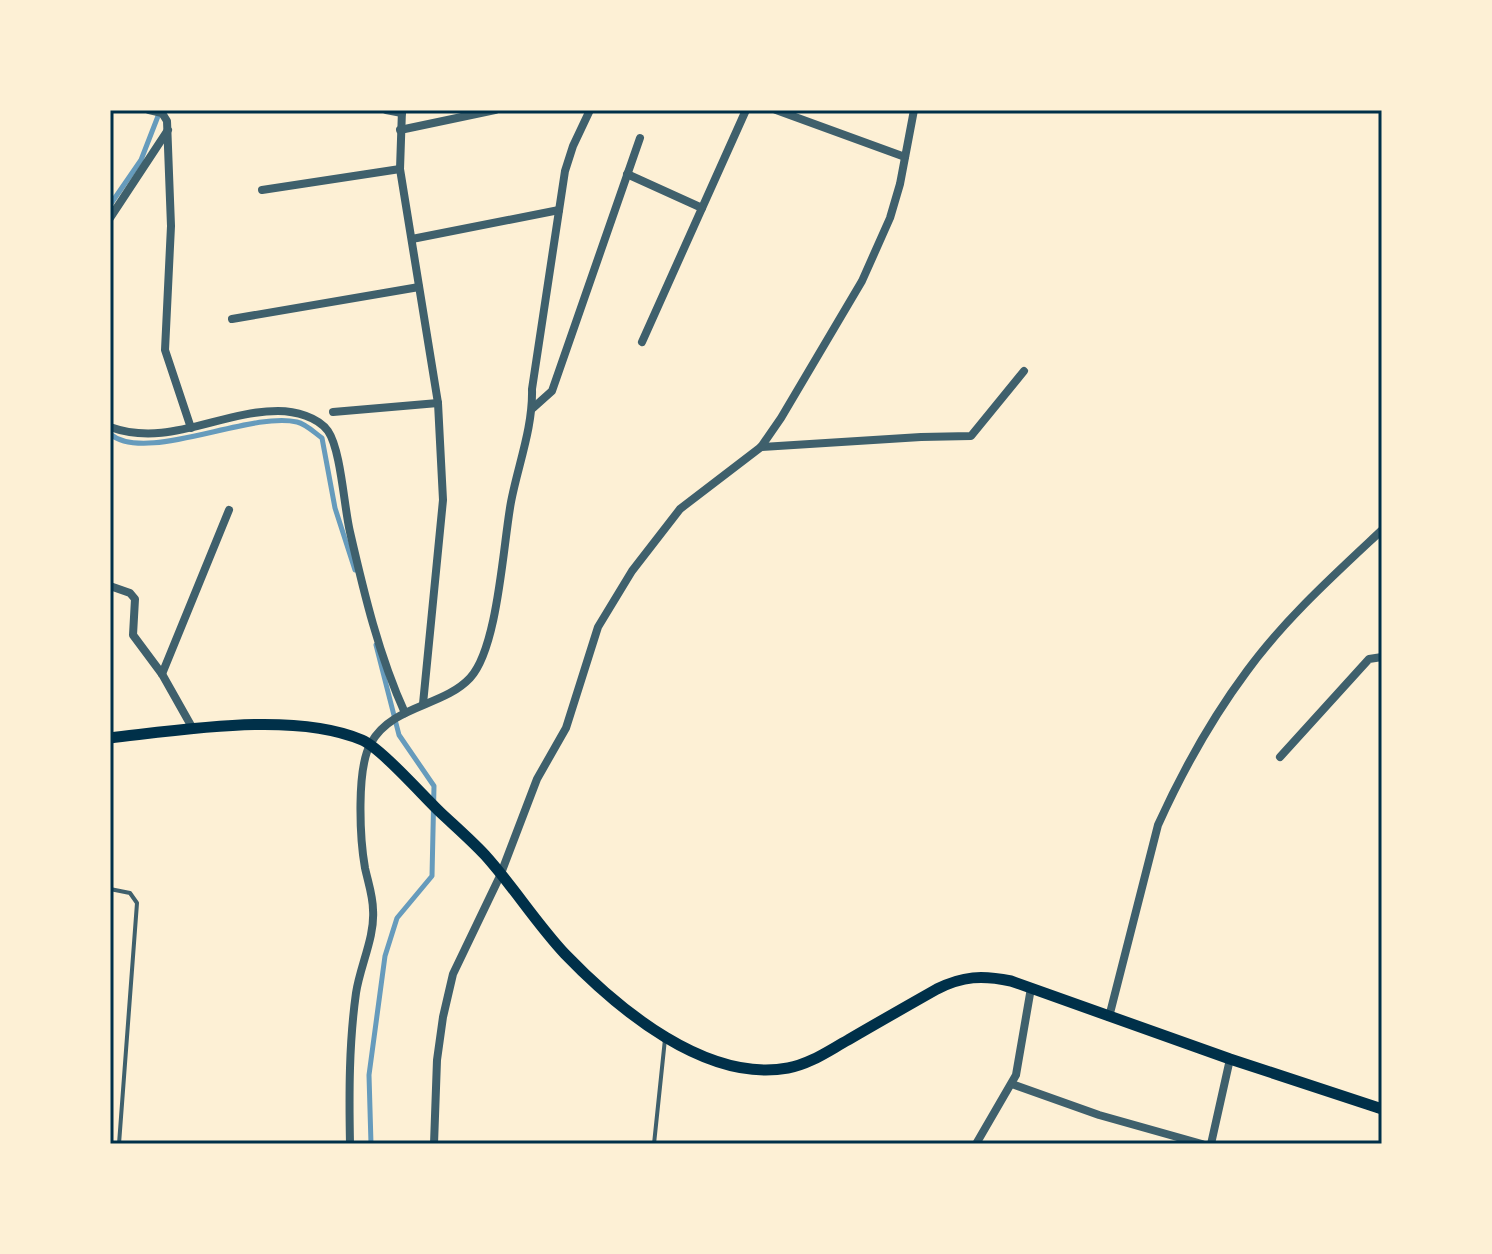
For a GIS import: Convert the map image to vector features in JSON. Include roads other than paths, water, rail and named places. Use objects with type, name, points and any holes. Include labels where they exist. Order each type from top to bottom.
[{"type":"main road","points":[[110,738],[193,729],[263,726],[315,728],[370,743],[486,856],[565,954],[626,1009],[665,1037],[703,1057],[740,1068],[764,1071],[791,1068],[817,1059],[956,980],[987,976],[1031,988],[1382,1109]]},
{"type":"street","points":[[386,110],[402,112],[400,169],[438,403],[443,500],[423,704]]},
{"type":"street","points":[[400,130],[495,110]]},
{"type":"street","points":[[350,1144],[350,1050],[356,991],[373,917],[361,837],[363,772],[370,743],[390,723],[423,704],[455,692],[471,677],[483,658],[496,603],[511,503],[533,408],[532,389],[568,158],[590,110]]},
{"type":"street","points":[[642,342],[746,110]]},
{"type":"street","points":[[776,110],[905,157]]},
{"type":"street","points":[[434,1144],[437,1060],[453,974],[500,876],[537,779],[566,728],[598,627],[632,571],[680,509],[761,447],[814,365],[862,281],[890,218],[914,110]]},
{"type":"street","points":[[155,112],[167,118],[168,129],[171,226],[165,350],[191,428]]},
{"type":"street","points":[[110,218],[168,129]]},
{"type":"street","points":[[533,408],[552,391],[640,138]]},
{"type":"street","points":[[262,190],[400,169]]},
{"type":"street","points":[[627,174],[702,208]]},
{"type":"street","points":[[412,239],[559,210]]},
{"type":"street","points":[[232,319],[419,287]]},
{"type":"street","points":[[761,447],[971,436],[1024,371]]},
{"type":"street","points":[[333,412],[438,403]]},
{"type":"street","points":[[110,427],[149,435],[278,411],[311,419],[324,426],[330,434],[376,635],[402,715]]},
{"type":"street","points":[[162,674],[229,510]]},
{"type":"street","points":[[1109,1017],[1158,825],[1169,802],[1223,706],[1248,670],[1313,596],[1382,530]]},
{"type":"street","points":[[110,586],[130,593],[135,599],[133,635],[162,674],[193,729]]},
{"type":"street","points":[[1280,757],[1369,659],[1382,657]]},
{"type":"street","points":[[976,1144],[1012,1084],[1018,1068],[1031,988]]},
{"type":"street","points":[[1211,1144],[1230,1059]]},
{"type":"street","points":[[1012,1084],[1099,1115],[1202,1144]]},
{"type":"lane","points":[[110,889],[130,893],[137,903],[119,1144]]},
{"type":"lane","points":[[654,1144],[665,1037]]},
{"type":"waterway","points":[[110,205],[141,160],[160,111]]},
{"type":"waterway","points":[[110,434],[126,442],[148,443],[253,423],[277,421],[304,425],[322,438],[335,508],[355,570]]},
{"type":"waterway","points":[[371,1144],[369,1075],[385,956],[397,918],[432,876],[434,786],[399,735],[376,645]]}]
